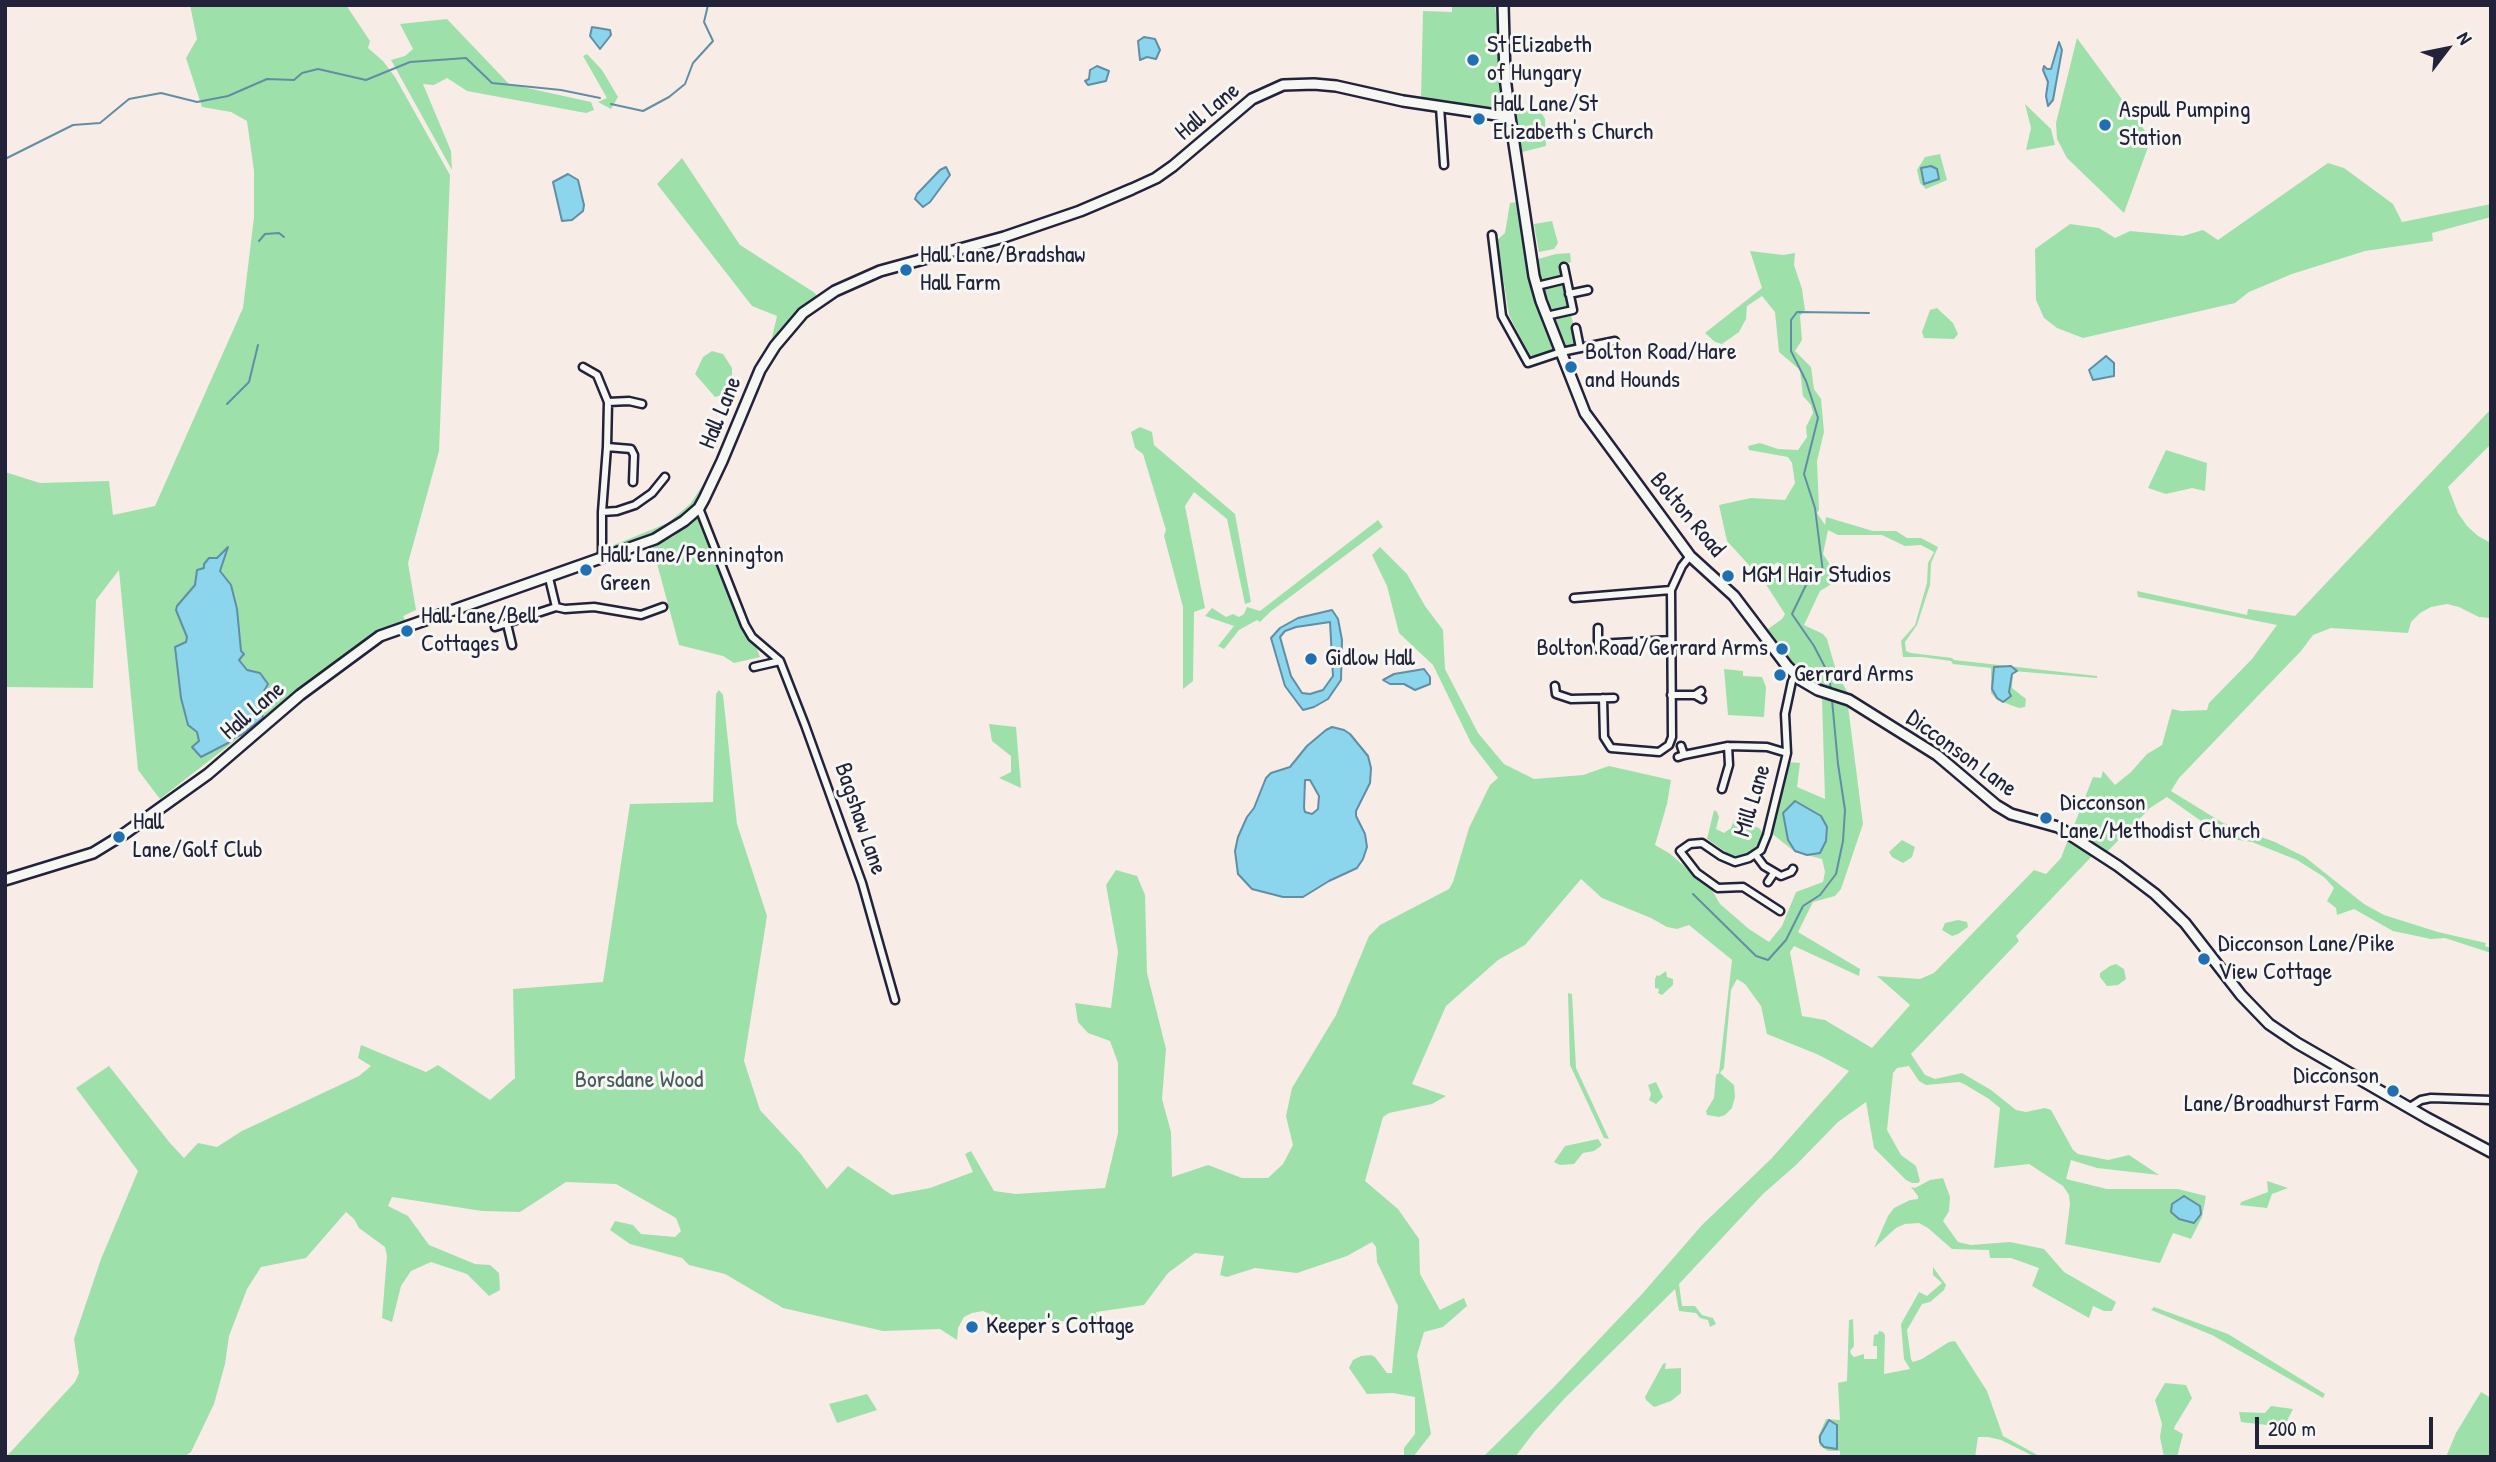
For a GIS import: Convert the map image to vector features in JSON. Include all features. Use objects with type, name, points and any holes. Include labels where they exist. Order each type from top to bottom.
[{"type":"street","name":"Bolton Road","points":[[1503,5],[1505,77],[1537,286],[1546,316],[1585,413],[1690,556],[1734,596],[1795,676],[1812,688],[1844,698]]},
{"type":"street","name":"Hall Lane","points":[[5,880],[93,853],[124,834],[208,774],[300,695],[380,636],[549,578],[668,532],[699,508],[760,370],[775,346],[803,313],[835,291],[880,271],[1048,222],[1142,184],[1173,166],[1244,104],[1283,85],[1325,85],[1510,117]]},
{"type":"street","points":[[1440,107],[1444,165]]},
{"type":"street","points":[[1492,235],[1502,316],[1528,363],[1561,352],[1615,341]]},
{"type":"street","points":[[1546,316],[1573,310],[1564,267]]},
{"type":"street","points":[[1537,286],[1566,279]]},
{"type":"street","points":[[1569,294],[1588,290]]},
{"type":"street","points":[[1576,328],[1580,348]]},
{"type":"street","points":[[583,367],[597,375],[608,402],[602,556]]},
{"type":"street","points":[[608,402],[629,401],[642,404]]},
{"type":"street","points":[[607,447],[631,449],[634,456],[634,482]]},
{"type":"street","points":[[602,512],[617,511],[635,505],[652,493],[665,477]]},
{"type":"street","points":[[699,508],[745,625],[752,637],[777,659],[754,667]]},
{"type":"street","points":[[1603,698],[1604,737],[1611,748],[1659,752],[1667,747],[1671,740],[1671,590],[1682,566],[1690,556]]},
{"type":"street","points":[[549,578],[556,607]]},
{"type":"street","points":[[1574,598],[1671,590]]},
{"type":"street","points":[[495,627],[556,607],[594,607],[641,615],[663,607]]},
{"type":"street","points":[[653,611],[655,619]]},
{"type":"street","points":[[507,624],[512,645]]},
{"type":"street","points":[[1598,628],[1598,646],[1671,640]]},
{"type":"street","name":"Bagshaw Lane","points":[[777,659],[836,805],[862,883],[895,1000]]},
{"type":"street","name":"Mill Lane","points":[[1780,911],[1742,887],[1718,888],[1697,873],[1680,851],[1696,842],[1735,862],[1755,854],[1763,845],[1787,753],[1785,714],[1790,686],[1795,676]]},
{"type":"street","points":[[1554,692],[1571,699],[1614,698]]},
{"type":"street","points":[[1671,695],[1699,695]]},
{"type":"street","name":"Dicconson Lane","points":[[1844,698],[1937,755],[1996,806],[2011,814],[2058,827],[2155,894],[2185,923],[2241,995],[2269,1024],[2297,1043],[2491,1152]]},
{"type":"street","points":[[1681,746],[1681,756],[1728,746],[1767,747],[1787,753]]},
{"type":"street","points":[[1722,790],[1729,765],[1728,746]]},
{"type":"street","points":[[1755,854],[1764,866],[1774,873],[1784,876],[1793,869]]},
{"type":"street","points":[[1768,882],[1774,873]]},
{"type":"street","points":[[2410,1107],[2421,1100],[2431,1098],[2491,1100]]},
{"type":"green space","points":[[190,5],[346,5],[370,41],[368,48],[383,61],[395,77],[450,175],[439,451],[408,563],[416,610],[403,616],[406,622],[382,630],[337,661],[160,799],[138,770],[119,570],[96,600],[93,688],[5,687],[5,472],[40,483],[109,481],[113,515],[155,506],[243,308],[254,217],[254,171],[247,121],[231,112],[202,107],[186,58],[197,39]]},
{"type":"green space","points":[[1452,5],[1495,5],[1506,112],[1421,98],[1423,11],[1452,12]]},
{"type":"green space","points":[[447,19],[509,84],[591,102],[594,110],[586,113],[467,91],[447,78],[434,85],[423,84],[451,151],[452,170],[391,60],[405,56],[413,49],[400,24]]},
{"type":"green space","points":[[2077,38],[2151,139],[2124,213],[2067,158],[2057,139],[2056,123]]},
{"type":"green space","points":[[587,54],[602,70],[618,97],[611,109],[598,102],[607,98],[583,56]]},
{"type":"green space","points":[[2025,104],[2051,129],[2055,145],[2026,150],[2031,128]]},
{"type":"green space","points":[[1516,109],[1540,110],[1545,119],[1546,146],[1522,152]]},
{"type":"green space","points":[[1940,154],[1947,180],[1926,189],[1920,183],[1917,170],[1925,157]]},
{"type":"green space","points":[[682,158],[740,245],[815,293],[817,298],[794,317],[772,345],[777,316],[752,306],[657,184]]},
{"type":"green space","points":[[2328,163],[2344,168],[2393,204],[2402,222],[2491,204],[2491,217],[2432,233],[2433,241],[2365,251],[2292,274],[2249,292],[2235,303],[2083,338],[2057,328],[2044,318],[2036,300],[2035,249],[2070,224],[2099,228],[2115,238],[2130,231],[2183,236],[2203,230],[2218,240]]},
{"type":"green space","points":[[1518,202],[1533,286],[1556,348],[1536,358],[1530,357],[1509,315],[1497,240],[1505,233],[1510,203]]},
{"type":"green space","points":[[1552,221],[1558,243],[1554,249],[1539,252],[1534,224]]},
{"type":"green space","points":[[1750,251],[1783,255],[1795,253],[1794,265],[1805,310],[1800,316],[1802,340],[1795,351],[1811,367],[1814,389],[1821,399],[1824,432],[1817,461],[1817,513],[1825,525],[1826,517],[1873,531],[1896,531],[1907,538],[1921,538],[1938,547],[1931,563],[1930,585],[1917,625],[1905,642],[1906,651],[1954,660],[2097,678],[2013,671],[2012,688],[2026,699],[2025,707],[2019,708],[1997,700],[1991,693],[1991,668],[1922,657],[1903,657],[1901,641],[1915,625],[1927,583],[1928,563],[1934,552],[1921,545],[1905,546],[1882,535],[1838,535],[1828,530],[1823,554],[1838,571],[1830,585],[1820,591],[1804,625],[1823,634],[1827,639],[1837,674],[1848,693],[1816,683],[1799,672],[1768,629],[1785,614],[1765,583],[1768,577],[1783,571],[1778,562],[1758,575],[1727,541],[1719,505],[1751,498],[1785,500],[1795,483],[1792,463],[1788,457],[1749,450],[1748,446],[1760,443],[1778,449],[1798,450],[1807,437],[1806,427],[1813,413],[1811,405],[1803,396],[1800,370],[1779,352],[1775,312],[1762,296],[1747,306],[1746,319],[1739,332],[1722,344],[1715,342],[1705,333],[1762,288]]},
{"type":"green space","points":[[1570,253],[1571,262],[1560,266],[1562,278],[1542,282],[1538,259]]},
{"type":"green space","points":[[1562,283],[1568,309],[1551,314],[1544,287]]},
{"type":"green space","points":[[1937,308],[1953,323],[1958,334],[1954,339],[1924,338],[1922,332],[1930,310]]},
{"type":"green space","points":[[1571,315],[1578,343],[1567,347],[1554,317]]},
{"type":"green space","points":[[712,351],[723,354],[732,368],[732,385],[727,394],[715,397],[695,374],[703,357]]},
{"type":"green space","points":[[2491,409],[2491,444],[2448,487],[2458,513],[2467,526],[2491,543],[2491,618],[2479,617],[2447,604],[2431,607],[2420,613],[2411,622],[2408,633],[2331,628],[2313,635],[2301,651],[2179,778],[2171,791],[2223,823],[2275,842],[2305,857],[2364,904],[2384,915],[2486,943],[2485,946],[2491,948],[2491,953],[2445,938],[2431,939],[2393,931],[2354,909],[2337,915],[2336,908],[2327,901],[2334,888],[2324,877],[2297,860],[2252,842],[2225,838],[2201,841],[2211,828],[2167,797],[2150,808],[2106,853],[2073,828],[2093,777],[2101,778],[2103,771],[2115,785],[2131,772],[2147,754],[2162,745],[2172,709],[2207,710],[2209,703],[2252,659],[2277,625],[2138,597],[2137,591],[2247,615],[2248,609],[2295,616]]},
{"type":"green space","points":[[1140,427],[1152,432],[1154,445],[1235,514],[1251,602],[1245,604],[1227,519],[1194,492],[1185,506],[1205,608],[1194,612],[1193,681],[1183,689],[1183,607],[1164,536],[1166,530],[1143,454],[1135,448],[1131,432]]},
{"type":"green space","points":[[2166,450],[2207,463],[2205,491],[2192,488],[2166,494],[2148,488]]},
{"type":"green space","points":[[705,482],[709,484],[689,513],[659,533],[615,550],[609,547],[668,523],[690,504]]},
{"type":"green space","points":[[698,515],[743,627],[760,657],[734,663],[723,656],[679,645],[652,545],[673,537]]},
{"type":"green space","points":[[1378,520],[1383,527],[1260,622],[1257,620],[1239,630],[1224,649],[1218,646],[1234,626],[1205,616],[1212,608],[1226,617],[1233,614],[1239,617],[1247,607],[1260,611]]},
{"type":"green space","name":"Borsdane Wood","points":[[1380,547],[1407,574],[1425,606],[1443,630],[1445,669],[1478,733],[1504,764],[1534,779],[1583,775],[1609,766],[1671,780],[1655,845],[1669,853],[1712,890],[1720,904],[1749,929],[1769,942],[1782,926],[1796,892],[1823,882],[1825,872],[1822,859],[1795,852],[1770,832],[1787,762],[1800,763],[1797,787],[1825,799],[1822,698],[1848,706],[1863,824],[1841,889],[1835,896],[1813,902],[1798,932],[1860,969],[1859,976],[1794,946],[1790,952],[1802,1016],[1825,1020],[1872,1048],[1910,1005],[1877,976],[1920,979],[1934,973],[2034,870],[2046,874],[2061,858],[2068,840],[2093,855],[2016,936],[2019,941],[1911,1054],[1925,1075],[1935,1079],[1962,1073],[1991,1090],[2016,1110],[2051,1110],[2073,1150],[2078,1154],[2108,1160],[2129,1155],[2159,1175],[2097,1168],[2071,1160],[2066,1179],[2107,1189],[2178,1189],[2206,1196],[2202,1217],[2191,1239],[2173,1233],[2160,1263],[2065,1244],[2070,1204],[2069,1195],[2063,1186],[2029,1164],[1994,1168],[2000,1108],[1959,1082],[1926,1085],[1919,1081],[1909,1066],[1897,1068],[1893,1073],[1887,1130],[1901,1155],[1916,1166],[1920,1181],[1918,1183],[1906,1180],[1874,1148],[1866,1102],[1838,1122],[1763,1194],[1679,1284],[1682,1306],[1695,1306],[1702,1315],[1713,1318],[1716,1324],[1710,1327],[1708,1320],[1700,1318],[1696,1313],[1679,1311],[1675,1289],[1565,1398],[1515,1457],[1483,1457],[1642,1294],[1702,1225],[1771,1159],[1849,1071],[1819,1055],[1767,1034],[1761,1006],[1745,984],[1737,979],[1731,990],[1724,1068],[1720,1073],[1734,1085],[1735,1097],[1732,1108],[1725,1115],[1707,1115],[1706,1111],[1714,1098],[1716,1075],[1719,1073],[1732,960],[1689,925],[1677,929],[1667,927],[1602,898],[1581,879],[1525,945],[1498,960],[1446,1006],[1412,1084],[1446,1096],[1432,1104],[1389,1113],[1383,1117],[1365,1181],[1398,1209],[1419,1239],[1420,1274],[1440,1310],[1464,1298],[1467,1306],[1443,1327],[1424,1332],[1417,1355],[1431,1434],[1413,1457],[1404,1457],[1404,1448],[1415,1434],[1415,1397],[1393,1393],[1367,1394],[1349,1368],[1353,1360],[1371,1355],[1387,1373],[1392,1373],[1398,1306],[1377,1262],[1376,1247],[1372,1242],[1347,1256],[1297,1273],[1255,1268],[1227,1277],[1220,1275],[1224,1256],[1195,1253],[1168,1273],[1144,1305],[1096,1312],[1098,1322],[1078,1320],[1015,1325],[983,1311],[964,1317],[958,1328],[957,1340],[940,1329],[883,1331],[783,1308],[725,1274],[689,1265],[682,1258],[630,1244],[610,1230],[615,1221],[633,1225],[641,1234],[675,1237],[681,1231],[676,1218],[616,1184],[566,1182],[520,1212],[482,1211],[392,1197],[388,1206],[408,1216],[429,1245],[475,1264],[490,1265],[499,1273],[500,1290],[489,1296],[467,1274],[431,1262],[411,1271],[401,1286],[392,1322],[382,1318],[387,1256],[385,1247],[359,1228],[346,1212],[306,1258],[261,1267],[247,1289],[229,1336],[225,1364],[214,1404],[191,1452],[184,1457],[6,1457],[75,1382],[79,1373],[74,1339],[101,1259],[138,1171],[76,1088],[109,1066],[184,1158],[198,1143],[217,1147],[242,1131],[359,1076],[371,1066],[358,1058],[361,1045],[426,1072],[438,1065],[490,1100],[515,1078],[513,989],[603,982],[630,804],[713,802],[716,694],[719,690],[723,695],[737,824],[767,916],[744,1061],[760,1110],[800,1153],[827,1189],[848,1166],[892,1195],[930,1188],[973,1172],[965,1154],[971,1151],[994,1191],[1016,1194],[1105,1188],[1118,1133],[1118,1063],[1110,1041],[1088,1033],[1078,1022],[1075,1003],[1111,1008],[1118,952],[1106,885],[1116,870],[1137,876],[1145,895],[1147,973],[1166,1049],[1162,1099],[1171,1132],[1172,1177],[1208,1165],[1242,1178],[1268,1178],[1283,1164],[1293,1145],[1286,1116],[1292,1088],[1336,1015],[1369,936],[1380,925],[1449,889],[1469,828],[1490,785],[1498,778],[1471,743],[1433,665],[1399,633],[1387,586],[1372,555]]},
{"type":"green space","points":[[1724,669],[1743,671],[1743,676],[1762,677],[1766,687],[1764,717],[1728,715]]},
{"type":"green space","points":[[989,724],[1016,727],[1021,788],[999,778],[1011,772],[1011,756],[992,741]]},
{"type":"green space","points":[[1714,810],[1719,817],[1716,829],[1724,833],[1731,828],[1734,819],[1759,828],[1766,837],[1760,846],[1741,858],[1733,857],[1707,839]]},
{"type":"green space","points":[[1902,840],[1915,847],[1912,857],[1903,863],[1889,852]]},
{"type":"green space","points":[[1958,920],[1967,922],[1968,927],[1952,936],[1942,930],[1945,923]]},
{"type":"green space","points":[[2116,964],[2124,969],[2126,979],[2118,985],[2107,986],[2100,973]]},
{"type":"green space","points":[[1666,971],[1667,977],[1673,979],[1673,985],[1662,995],[1658,993],[1659,989],[1655,988],[1655,979]]},
{"type":"green space","points":[[1568,993],[1572,994],[1576,1068],[1609,1139],[1604,1138],[1570,1065]]},
{"type":"green space","points":[[1656,1082],[1663,1097],[1656,1104],[1649,1100],[1651,1094],[1648,1085]]},
{"type":"green space","points":[[1598,1139],[1602,1145],[1594,1151],[1583,1153],[1574,1164],[1560,1165],[1554,1162],[1565,1146]]},
{"type":"green space","points":[[1943,1178],[1950,1197],[1949,1211],[1943,1221],[1958,1242],[1971,1245],[2010,1242],[2044,1249],[2064,1272],[2116,1302],[2112,1311],[2093,1306],[2089,1318],[2032,1286],[2039,1268],[2011,1258],[1990,1258],[1989,1250],[1952,1249],[1919,1223],[1896,1228],[1874,1248],[1894,1208],[1918,1199],[1911,1187]]},
{"type":"green space","points":[[2267,1181],[2288,1188],[2272,1194],[2267,1208],[2240,1205],[2241,1202],[2268,1192]]},
{"type":"green space","points":[[1933,1267],[1946,1285],[1930,1302],[1922,1304],[1907,1330],[1911,1359],[1913,1362],[1922,1359],[1955,1341],[1987,1391],[2003,1436],[2041,1457],[2035,1457],[2001,1440],[1988,1437],[1978,1437],[1975,1457],[1840,1457],[1840,1451],[1828,1451],[1820,1446],[1818,1437],[1826,1419],[1840,1420],[1838,1383],[1847,1381],[1849,1320],[1853,1319],[1854,1346],[1850,1351],[1854,1357],[1864,1354],[1864,1359],[1877,1359],[1877,1346],[1873,1346],[1874,1335],[1879,1331],[1885,1335],[1884,1374],[1910,1369],[1904,1359],[1901,1324],[1919,1292],[1927,1296],[1942,1283],[1933,1275]],"holes":[[[1826,1427],[1837,1449],[1824,1447],[1820,1436]]]},
{"type":"green space","points":[[2154,1307],[2228,1334],[2325,1394],[2323,1398],[2212,1335],[2151,1310]]},
{"type":"green space","points":[[1666,1363],[1665,1369],[1681,1368],[1681,1393],[1671,1401],[1654,1407],[1645,1397]]},
{"type":"green space","points":[[2165,1383],[2186,1385],[2192,1398],[2174,1429],[2183,1434],[2177,1457],[2164,1457],[2160,1437],[2162,1424],[2155,1400]]},
{"type":"green space","points":[[2481,1392],[2491,1398],[2491,1457],[2446,1457],[2456,1433]]},
{"type":"green space","points":[[867,1394],[877,1410],[837,1423],[829,1404]]},
{"type":"green space","points":[[2271,1406],[2293,1409],[2284,1427],[2241,1422],[2239,1412],[2265,1413]]},
{"type":"water","points":[[592,27],[610,30],[611,35],[600,49],[590,36]]},
{"type":"water","points":[[1144,37],[1155,39],[1160,50],[1156,59],[1147,57],[1140,60],[1138,41]]},
{"type":"water","points":[[2059,42],[2062,50],[2053,100],[2048,106],[2048,82],[2043,70],[2044,66],[2051,69]]},
{"type":"water","points":[[1097,66],[1109,71],[1106,81],[1088,85],[1085,81],[1089,79],[1090,70]]},
{"type":"water","points":[[1931,166],[1937,169],[1939,179],[1924,184],[1921,168]]},
{"type":"water","points":[[946,167],[950,175],[930,202],[923,207],[915,199],[917,194]]},
{"type":"water","points":[[568,174],[578,180],[584,205],[583,211],[572,220],[562,221],[553,182]]},
{"type":"water","points":[[2106,356],[2114,363],[2114,376],[2093,380],[2089,370]]},
{"type":"water","points":[[228,547],[220,571],[231,585],[237,609],[241,651],[244,654],[239,660],[247,670],[260,673],[268,684],[263,693],[266,704],[263,718],[241,735],[201,757],[192,747],[199,741],[197,732],[188,725],[181,698],[175,647],[186,642],[187,637],[176,610],[195,585],[197,570],[204,568],[209,558],[217,558]]},
{"type":"water","points":[[1332,610],[1338,619],[1342,640],[1341,680],[1328,699],[1303,710],[1285,686],[1271,638],[1280,628],[1298,618]],"holes":[[[1330,622],[1333,676],[1323,690],[1310,694],[1302,693],[1291,676],[1280,637],[1285,631],[1296,627]]]},
{"type":"water","points":[[2011,666],[2017,671],[2012,674],[2009,692],[2011,696],[2003,702],[1992,689],[1994,667]]},
{"type":"water","points":[[1424,669],[1430,677],[1430,684],[1415,690],[1404,684],[1390,684],[1383,680],[1394,674]]},
{"type":"water","points":[[1332,727],[1344,730],[1368,756],[1371,768],[1370,783],[1356,811],[1367,847],[1363,859],[1357,868],[1303,897],[1283,897],[1252,889],[1238,874],[1235,851],[1247,817],[1254,808],[1266,778],[1271,773],[1290,767],[1307,746]],"holes":[[[1305,780],[1310,780],[1319,796],[1318,809],[1312,814],[1305,812],[1304,808]]]},
{"type":"water","points":[[1795,801],[1821,816],[1827,827],[1826,841],[1820,853],[1807,855],[1795,851],[1788,840],[1783,813]]},
{"type":"water","points":[[2184,1196],[2200,1206],[2201,1214],[2194,1223],[2179,1219],[2171,1212],[2172,1204]]},
{"type":"water","points":[[1829,1420],[1837,1425],[1837,1449],[1824,1447],[1820,1442],[1820,1436]]},
{"type":"waterway","points":[[611,104],[643,111],[669,97],[685,84],[693,63],[713,41],[704,22],[708,5]]},
{"type":"waterway","points":[[5,159],[73,125],[100,123],[129,99],[161,93],[197,102],[228,96],[267,79],[294,80],[302,73],[318,69],[366,80],[410,62],[466,58],[492,83],[561,90],[600,98]]},
{"type":"waterway","points":[[259,241],[265,234],[279,233],[284,237]]},
{"type":"waterway","points":[[1831,689],[1828,673],[1814,646],[1792,614],[1806,585],[1823,572],[1815,508],[1804,474],[1818,418],[1806,381],[1791,351],[1791,320],[1797,312],[1869,313]]},
{"type":"waterway","points":[[227,404],[249,382],[258,345]]},
{"type":"waterway","points":[[1693,894],[1756,956],[1768,960],[1786,940],[1803,906],[1820,895],[1836,874],[1843,841],[1845,810],[1832,700]]},
{"type":"place","name":"St Elizabeth of Hungary","points":[[1473,60]]},
{"type":"place","name":"Hall Lane/St Elizabeth's Church","points":[[1479,119]]},
{"type":"place","name":"Aspull Pumping Station","points":[[2105,125]]},
{"type":"place","name":"Hall Lane/Bradshaw Hall Farm","points":[[906,270]]},
{"type":"place","name":"Bolton Road/Hare and Hounds","points":[[1571,367]]},
{"type":"place","name":"Hall Lane/Pennington Green","points":[[586,570]]},
{"type":"place","name":"MGM Hair Studios","points":[[1728,576]]},
{"type":"place","name":"Hall Lane/Bell Cottages","points":[[407,631]]},
{"type":"place","name":"Bolton Road/Gerrard Arms","points":[[1782,649]]},
{"type":"place","name":"Gidlow Hall","points":[[1311,659]]},
{"type":"place","name":"Gerrard Arms","points":[[1780,675]]},
{"type":"place","name":"Dicconson Lane/Methodist Church","points":[[2046,818]]},
{"type":"place","name":"Hall Lane/Golf Club","points":[[119,837]]},
{"type":"place","name":"Dicconson Lane/Pike View Cottage","points":[[2204,959]]},
{"type":"place","name":"Dicconson Lane/Broadhurst Farm","points":[[2393,1091]]},
{"type":"place","name":"Keeper's Cottage","points":[[972,1327]]}]
